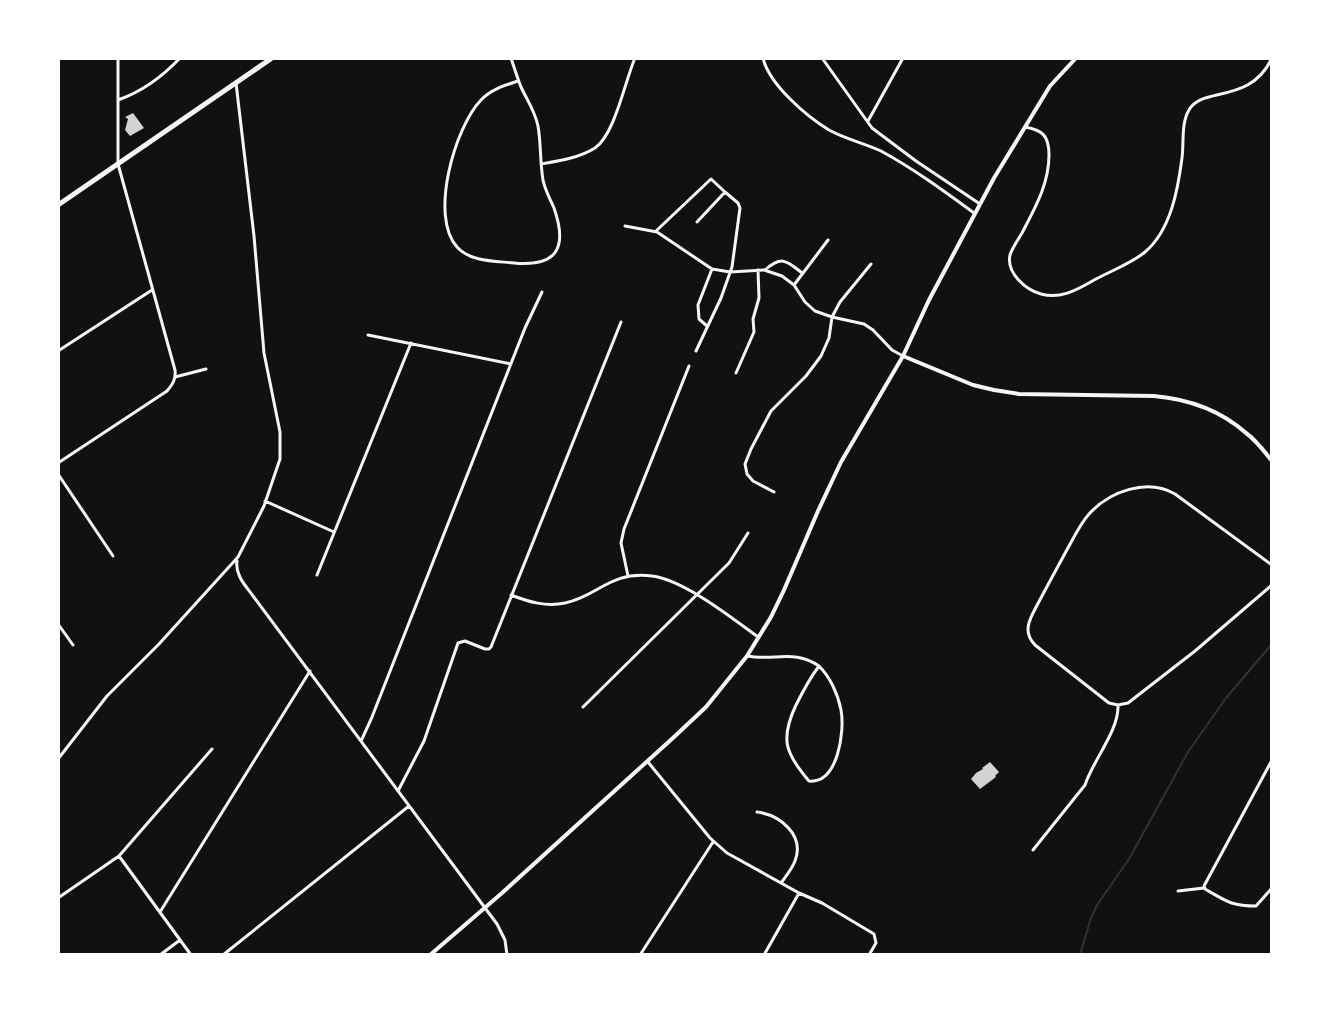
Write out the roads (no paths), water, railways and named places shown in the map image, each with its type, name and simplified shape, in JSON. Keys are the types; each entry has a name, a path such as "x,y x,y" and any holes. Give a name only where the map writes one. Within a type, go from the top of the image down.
{"main road":[{"path":"58,205 272,58"},
{"path":"430,955 648,762 706,707 747,656 784,590 841,462 903,356 974,213 1050,86 1076,58"},
{"path":"903,356 973,385 994,390 1019,394 1154,396 1194,403 1245,431 1272,461"}],"street":[{"path":"58,463 167,391 175,377 118,164 118,58"},
{"path":"117,100 147,86 180,58"},
{"path":"511,58 535,117 546,190 560,231 552,257 534,264 470,256 455,245 446,221 445,190 449,167 467,121 482,98 518,81"},
{"path":"541,164 592,150 603,141 635,58"},
{"path":"763,58 768,74 778,86 830,130 879,151 974,213"},
{"path":"822,58 879,134 980,204"},
{"path":"868,122 903,58"},
{"path":"1024,127 1040,130 1045,136 1049,164 1045,187 1010,254 1011,268 1027,289 1049,296 1061,296 1147,251 1164,229 1168,217 1178,179 1188,110 1206,98 1251,84 1262,75 1272,58"},
{"path":"236,83 264,353 281,440 280,459 265,501 236,565 240,577 485,908 501,932 507,955"},
{"path":"656,231 711,179 740,208 730,272 696,351"},
{"path":"697,222 725,192"},
{"path":"625,226 656,231 712,269 730,272 764,270 782,276 794,285 809,307 822,315 864,324 903,356"},
{"path":"794,285 828,240"},
{"path":"764,270 782,261 791,263 802,273"},
{"path":"774,492 748,476 745,464 757,434 771,411 821,356 829,338 832,317 840,302 871,264"},
{"path":"707,326 699,319 698,305 712,269"},
{"path":"736,373 754,332 753,319 759,298 758,270"},
{"path":"58,351 152,290"},
{"path":"361,741 542,292"},
{"path":"398,791 424,741 458,643 465,641 489,649 621,322"},
{"path":"368,335 511,364"},
{"path":"317,575 411,343"},
{"path":"628,576 621,543 624,529 689,366"},
{"path":"175,377 206,369"},
{"path":"58,474 113,556"},
{"path":"1272,565 1166,489 1138,487 1096,507 1082,522 1042,595 1029,622 1028,632 1035,645 1109,703 1118,705 1128,703 1195,651 1272,585"},
{"path":"265,501 334,532"},
{"path":"583,707 729,563 748,533"},
{"path":"58,759 107,696 238,557"},
{"path":"511,595 541,604 565,603 628,576 659,577 696,595 759,637"},
{"path":"58,624 73,645"},
{"path":"747,656 770,659 802,656 819,666 825,671 842,711 843,731 834,763 825,776 815,782 809,781 798,769 789,752 787,729 802,692 819,666"},
{"path":"160,912 310,671"},
{"path":"1033,850 1085,785 1116,722 1118,705"},
{"path":"58,898 119,856 212,749"},
{"path":"1204,888 1272,760"},
{"path":"648,762 713,842 727,853 874,934 876,943 869,955"},
{"path":"223,955 409,806"},
{"path":"757,812 778,819 789,828 796,841 796,860 781,883"},
{"path":"640,955 713,842"},
{"path":"119,856 191,955"},
{"path":"1178,891 1204,888 1232,905 1256,906 1272,888"},
{"path":"764,955 799,893"},
{"path":"160,955 180,940"}],"waterway":[{"path":"1080,955 1097,905 1129,859 1188,752 1226,698 1272,644"}]}
